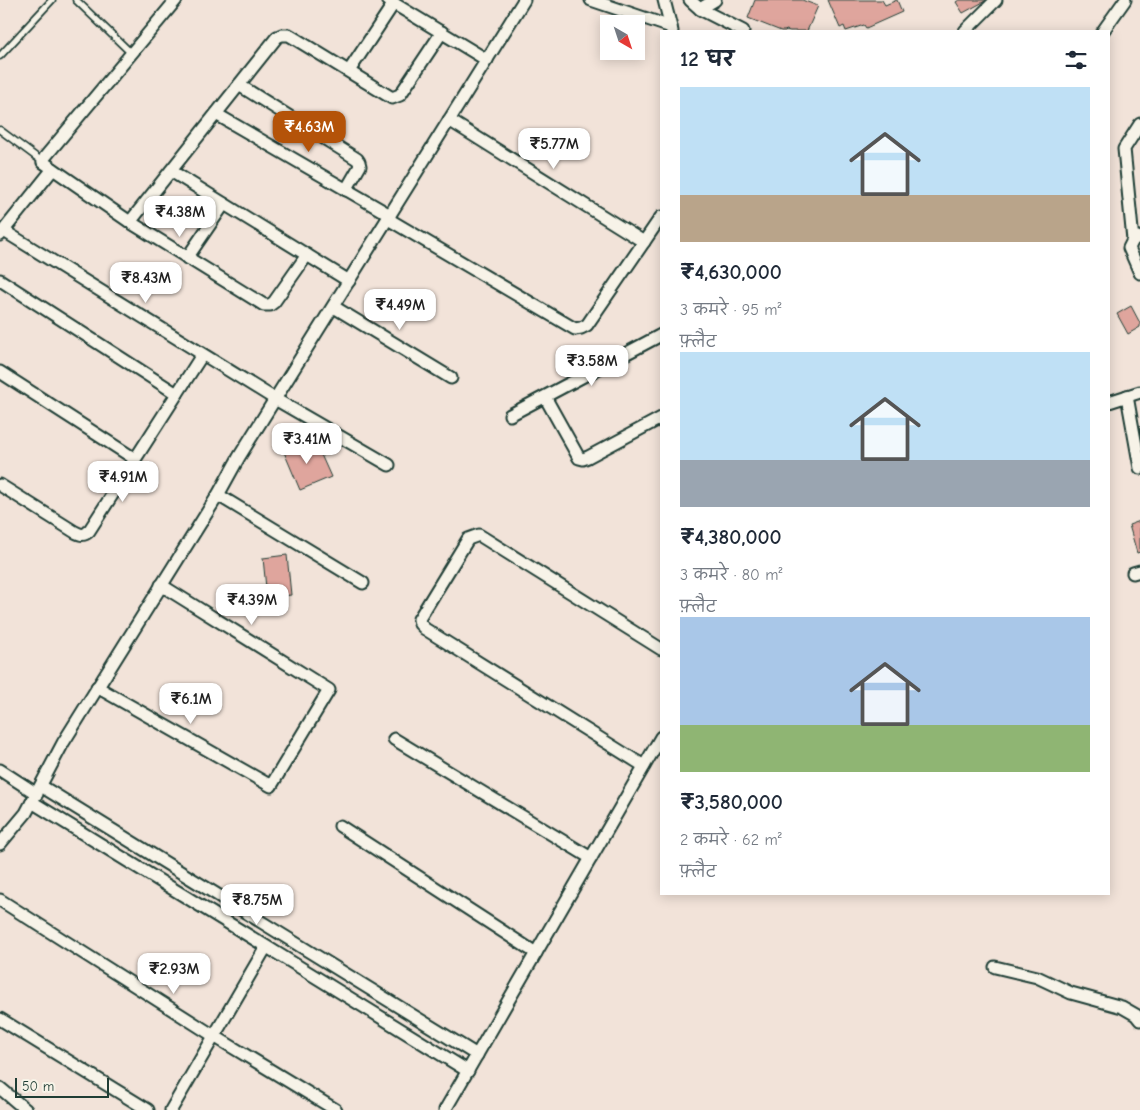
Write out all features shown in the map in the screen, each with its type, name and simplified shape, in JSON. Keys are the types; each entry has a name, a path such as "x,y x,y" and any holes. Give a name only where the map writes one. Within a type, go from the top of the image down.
{"street":[{"path":"176,0 45,157 48,165 130,222 264,305 270,305 274,302 307,254"},
{"path":"0,844 19,823 37,794 63,743 97,687 524,0"},
{"path":"591,0 672,29"},
{"path":"664,0 672,29"},
{"path":"690,0 700,9 741,30"},
{"path":"700,9 715,0"},
{"path":"966,30 996,0"},
{"path":"1104,30 1125,0"},
{"path":"348,72 391,2 487,60"},
{"path":"130,222 277,37 282,35 289,36 392,98 396,98 400,95 442,32"},
{"path":"239,84 357,159 360,162 360,166 346,190"},
{"path":"216,114 346,190 575,329 587,325 660,218"},
{"path":"449,120 644,242"},
{"path":"1140,124 1124,149 1137,238 1129,248 1140,273"},
{"path":"48,165 2,233 275,399 389,465"},
{"path":"171,171 349,281"},
{"path":"187,258 224,204"},
{"path":"0,280 176,394"},
{"path":"334,307 451,378"},
{"path":"510,415 660,336"},
{"path":"0,484 75,532 86,534 90,531 202,355"},
{"path":"0,372 136,459"},
{"path":"1110,402 1140,392"},
{"path":"1126,396 1140,468"},
{"path":"545,397 579,458 588,456 660,419"},
{"path":"218,495 363,583"},
{"path":"644,766 425,629 420,624 419,618 468,539 478,535 485,537 660,648"},
{"path":"97,687 271,786 329,690 161,586"},
{"path":"445,1110 660,738"},
{"path":"394,739 591,858"},
{"path":"0,770 266,947 468,1071"},
{"path":"37,794 477,1055"},
{"path":"340,826 536,953"},
{"path":"0,900 214,1036 336,1110"},
{"path":"171,1110 266,947"},
{"path":"995,967 1037,977 1071,993 1122,1007 1136,1015 1140,1020"},
{"path":"0,1018 148,1110"},
{"path":"0,1088 26,1110"}],"lane":[{"path":"0,56 52,0"},
{"path":"76,0 131,53"},
{"path":"0,130 48,165"}],"building":[{"path":"755,0 802,0 818,6 807,30 778,30 748,18"},
{"path":"828,0 882,0 885,5 897,0 902,12 866,28 864,25 849,30 846,30 844,26 840,28"},
{"path":"959,0 987,0 963,13 956,2"},
{"path":"1131,306 1140,323 1140,327 1128,334 1117,314"},
{"path":"314,439 331,477 300,490 284,452"},
{"path":"1140,521 1140,552 1137,553 1129,525"},
{"path":"287,555 291,595 267,598 263,558"}]}
